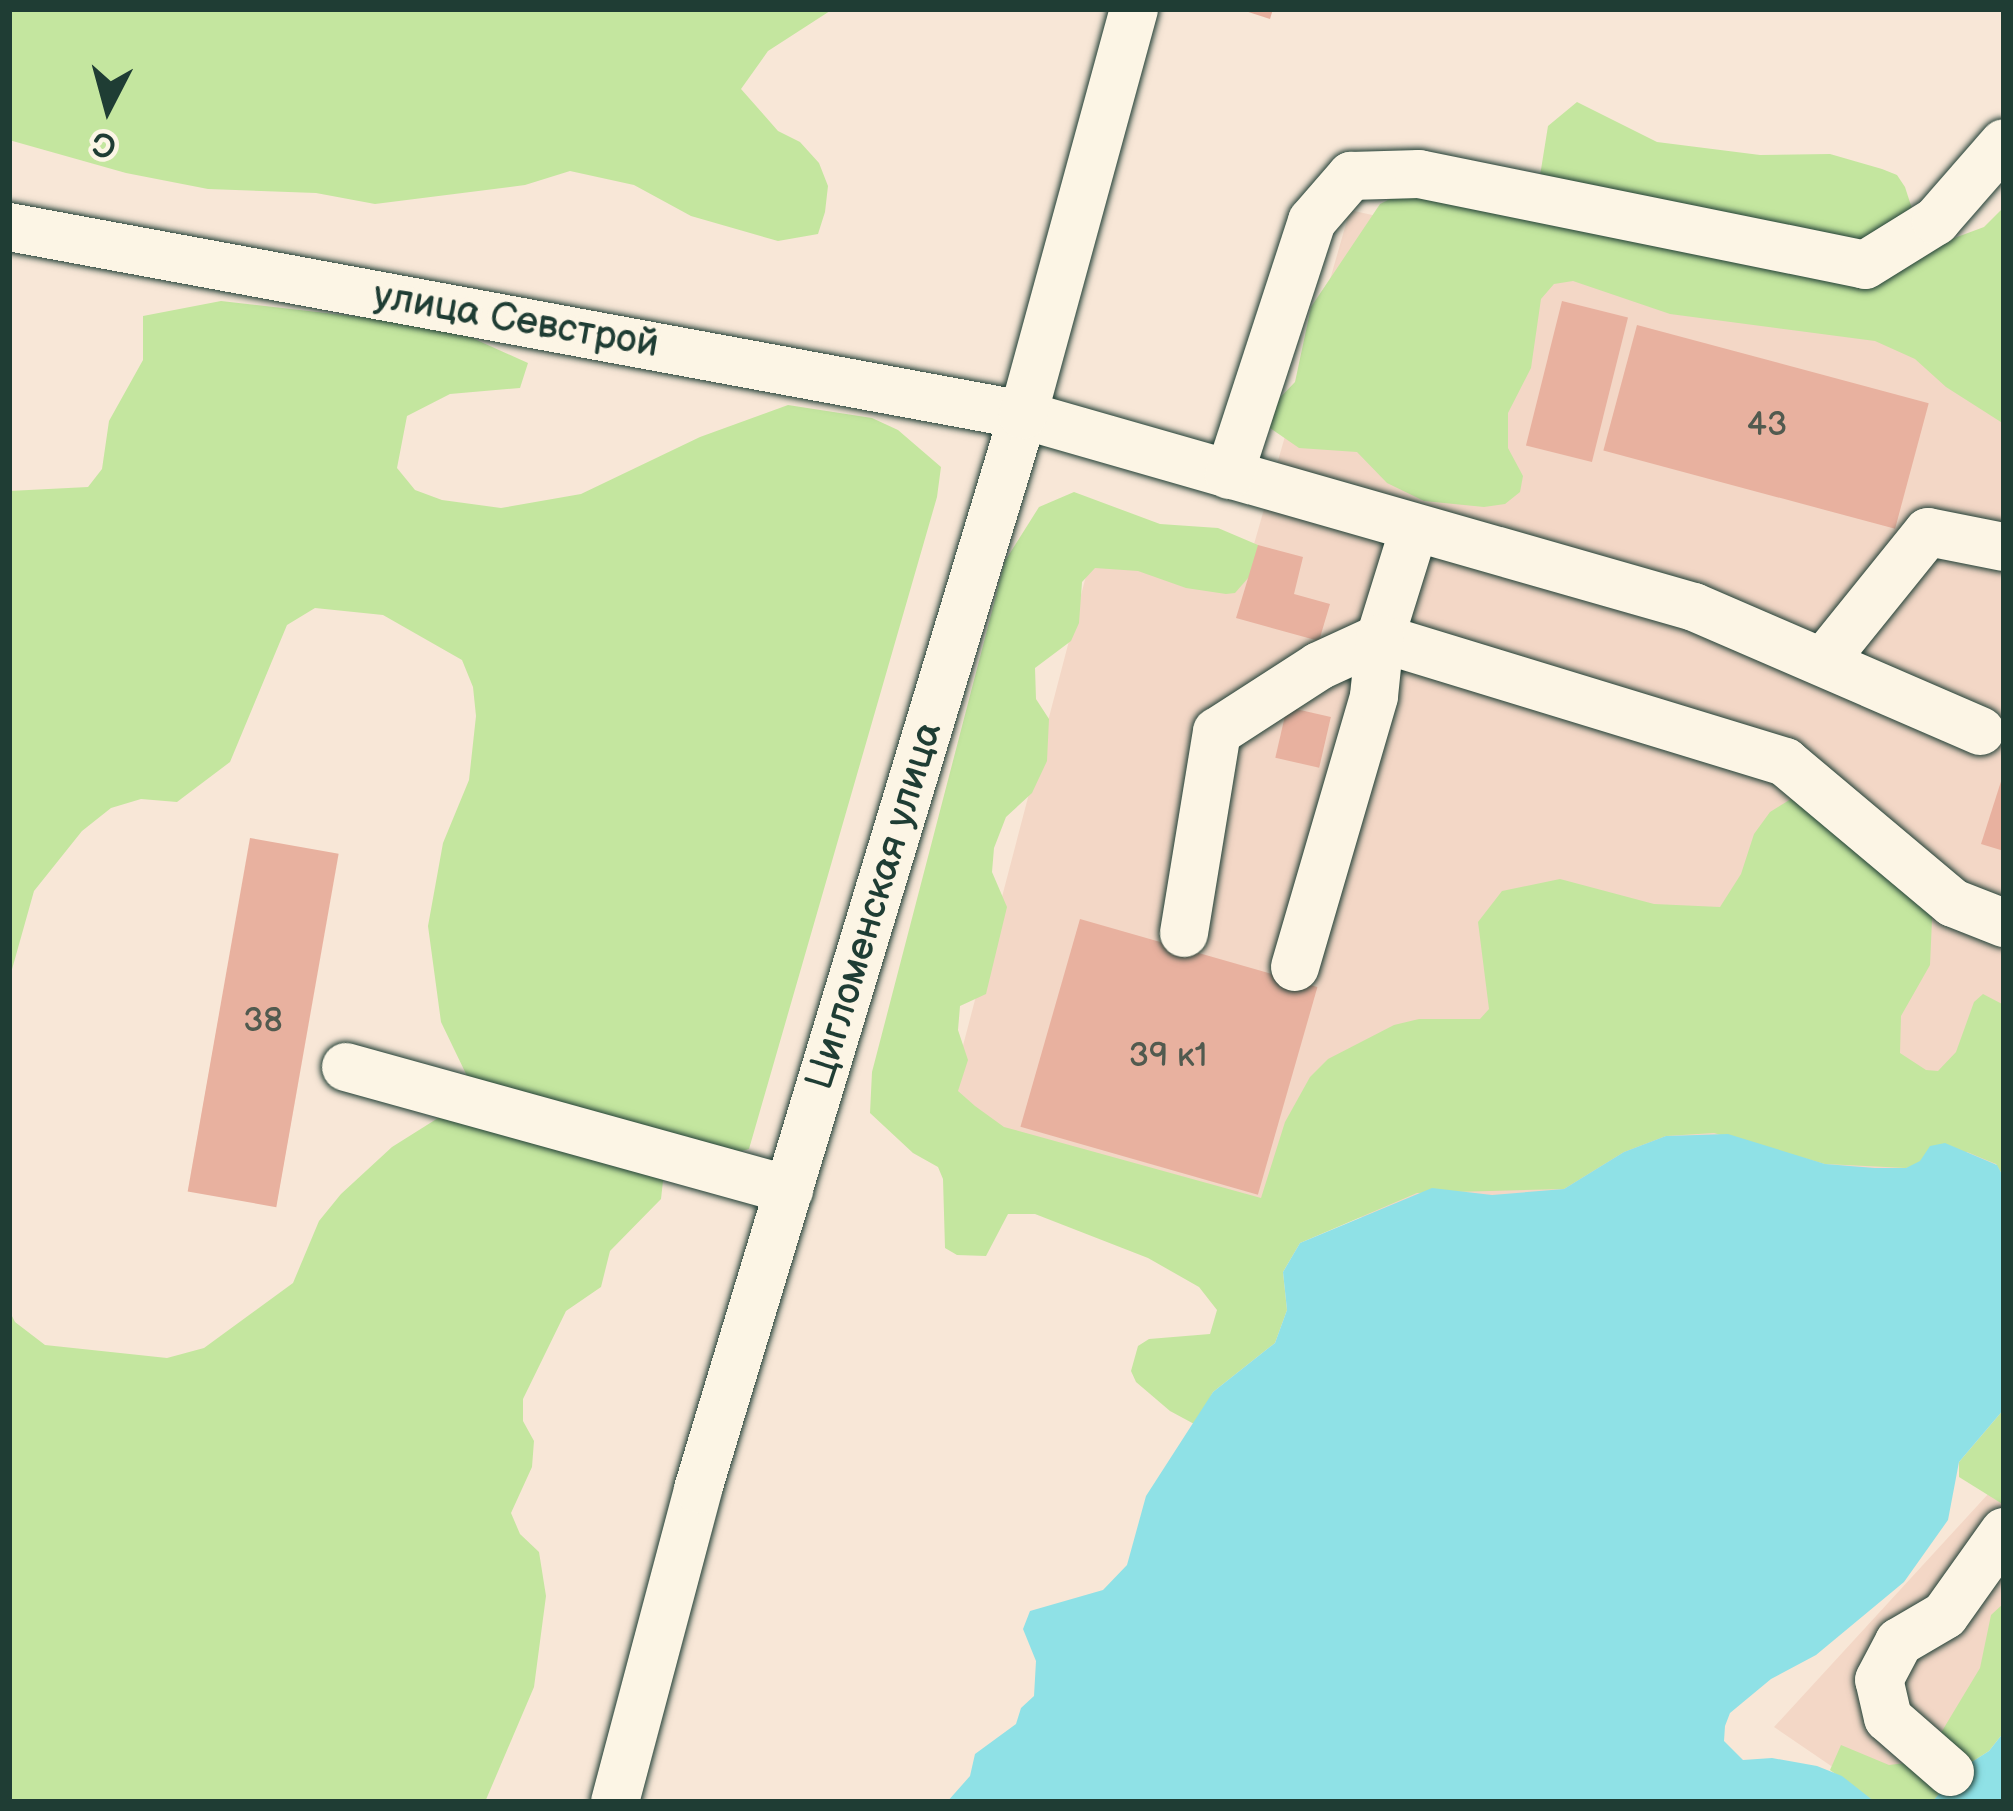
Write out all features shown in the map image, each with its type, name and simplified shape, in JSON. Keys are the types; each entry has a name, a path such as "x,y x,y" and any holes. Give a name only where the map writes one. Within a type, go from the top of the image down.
{"street":[{"name":"Цигломенская улица","path":"616,1802 698,1490 1023,415 1134,9"},
{"path":"1229,475 1312,221 1351,176 1419,174 1865,265 1936,221 2004,143"},
{"name":"улица Севстрой","path":"9,226 1023,415 1694,607 1980,730"},
{"path":"1294,967 1374,695 1380,638 1414,529"},
{"path":"1823,662 1928,532 2004,547"},
{"path":"1184,933 1217,732 1319,666 1380,638 1785,762 1953,903 2004,923"},
{"path":"346,1067 789,1190"},
{"path":"1950,1772 1888,1718 1879,1680 1899,1642 1945,1615 2004,1532"}],"shaded area":[{"path":"1350,210 2004,358 2004,1163 1270,1225 943,1122 1097,534 1248,565"},
{"path":"2004,1471 2004,1723 1935,1802 1884,1802 1774,1727 2001,1480"}],"green space":[{"path":"9,9 833,9 768,51 741,89 778,131 800,142 819,163 828,186 825,212 818,234 778,241 691,216 634,185 570,171 525,185 375,204 316,193 208,189 126,173 9,140"},
{"path":"1577,102 1657,142 1760,155 1830,154 1882,169 1897,175 1915,218 1949,240 1984,227 2004,207 2004,424 1946,387 1915,359 1875,341 1670,314 1573,281 1554,284 1541,299 1531,368 1508,413 1508,448 1523,476 1520,492 1505,504 1484,507 1424,501 1387,483 1357,452 1299,448 1264,424 1271,407 1295,382 1311,307 1380,204 1396,196 1539,182 1548,126"},
{"path":"221,301 448,327 528,363 520,388 450,394 407,416 397,468 415,490 442,500 501,508 581,494 700,437 788,405 872,418 898,430 941,467 937,497 749,1149 664,1172 661,1199 610,1251 601,1287 566,1311 523,1399 523,1421 534,1441 532,1467 511,1513 520,1534 539,1552 546,1596 534,1687 485,1802 9,1802 9,1310 15,1322 45,1345 167,1358 204,1348 293,1283 319,1221 341,1194 392,1147 454,1108 467,1076 441,1022 428,926 443,843 469,780 476,716 473,687 462,660 383,615 315,608 287,625 230,762 177,802 141,799 111,808 82,831 34,891 9,980 9,491 88,487 102,469 109,421 143,360 143,316"},
{"path":"1074,492 1160,524 1218,528 1258,545 1263,561 1235,593 1226,594 1186,588 1138,571 1095,568 1082,582 1079,623 1071,641 1035,668 1036,699 1049,719 1047,761 1032,793 1006,817 994,848 992,872 1007,907 986,994 960,1006 958,1030 968,1060 958,1091 975,1106 1004,1127 1261,1198 1285,1122 1310,1077 1328,1059 1394,1025 1419,1019 1480,1019 1489,1009 1478,922 1502,891 1560,879 1654,904 1720,907 1741,874 1754,834 1770,812 1791,799 1813,802 1933,897 1930,965 1901,1016 1900,1053 1926,1070 1938,1071 1956,1052 1974,1002 1983,994 2004,1005 2004,1178 1996,1164 1967,1152 1906,1168 1825,1164 1714,1133 1666,1136 1624,1152 1564,1189 1417,1193 1300,1243 1283,1272 1287,1310 1275,1343 1213,1392 1196,1425 1170,1411 1136,1382 1131,1371 1138,1346 1149,1339 1210,1334 1217,1310 1199,1287 1148,1258 1035,1214 1008,1214 986,1256 957,1255 945,1248 943,1179 938,1167 913,1153 870,1113 872,1072 1005,561 1039,507"},
{"path":"2004,1409 2004,1505 1959,1477 1959,1462"},
{"path":"2004,1603 2004,1732 1989,1751 1961,1769 1932,1802 1875,1802 1830,1770 1841,1745 1889,1765 1913,1762 1933,1746 1980,1668 1991,1615"}],"water":[{"path":"1728,1134 1825,1164 1875,1168 1906,1168 1920,1161 1930,1146 1945,1143 1997,1165 2004,1178 2004,1409 1959,1462 1948,1520 1904,1582 1816,1655 1771,1679 1730,1713 1725,1726 1724,1741 1743,1760 1772,1758 1817,1766 1842,1776 1875,1802 947,1802 970,1776 975,1754 1016,1724 1021,1708 1034,1696 1036,1661 1023,1629 1030,1611 1103,1590 1127,1565 1146,1496 1213,1392 1275,1343 1287,1310 1283,1272 1300,1243 1432,1188 1492,1195 1564,1189 1624,1152 1666,1136"},
{"path":"2004,1732 2004,1802 1932,1802 1961,1769 1989,1751"}],"building":[{"path":"1239,9 1273,9 1270,19"},
{"path":"1562,301 1628,317 1592,462 1526,446"},
{"path":"1637,325 1929,403 1895,529 1603,451"},
{"path":"1258,545 1303,557 1294,594 1330,604 1319,641 1236,618"},
{"path":"1287,707 1331,717 1319,768 1275,758"},
{"path":"2004,772 2004,851 1981,844"},
{"path":"250,838 339,854 276,1207 188,1192"},
{"path":"1080,919 1317,987 1258,1195 1020,1127"}]}
